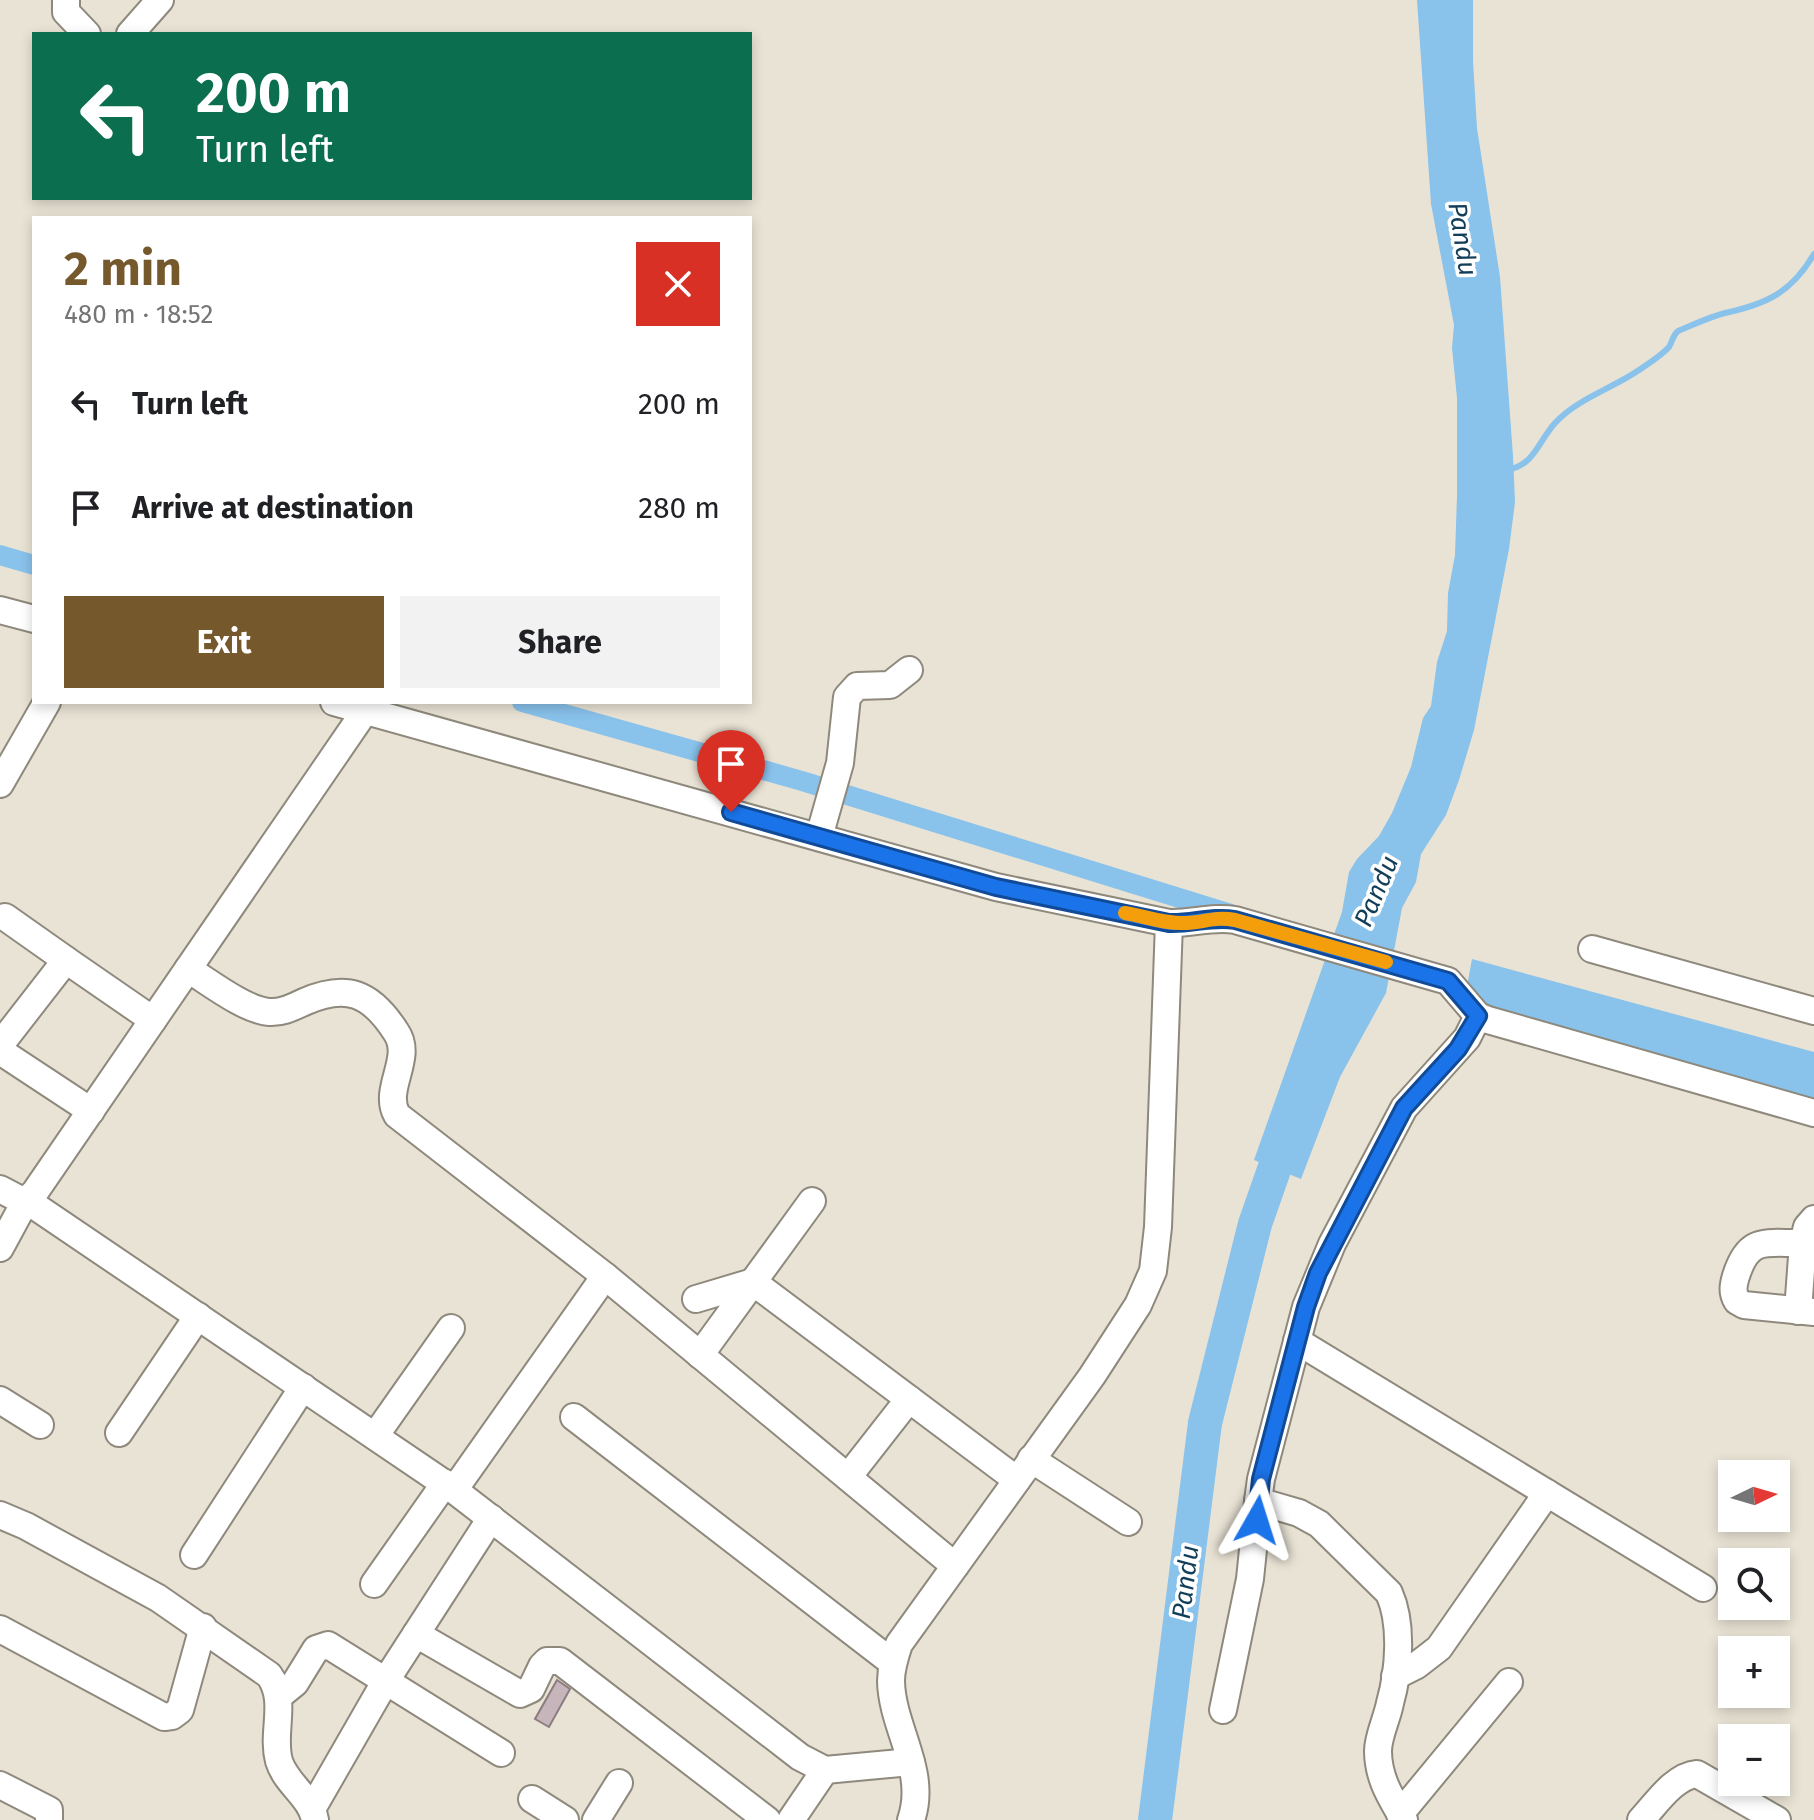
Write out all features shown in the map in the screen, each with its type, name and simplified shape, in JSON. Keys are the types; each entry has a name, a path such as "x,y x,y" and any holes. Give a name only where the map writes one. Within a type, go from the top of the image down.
{"street":[{"path":"66,0 66,12 85,32"},
{"path":"132,32 160,0"},
{"path":"0,610 32,618"},
{"path":"821,829 840,763 847,697 857,686 890,685 909,670"},
{"path":"0,784 46,704"},
{"path":"341,704 821,829 996,887 1169,923 1186,924 1214,917 1235,920 1448,981 1478,1016 1814,1113"},
{"path":"0,1248 26,1200 35,1192 365,711"},
{"path":"5,917 153,1020"},
{"path":"911,1820 917,1791 896,1713 891,1679 899,1644 1138,1305 1153,1271 1158,1227 1169,923"},
{"path":"1592,949 1814,1011"},
{"path":"66,960 0,1048 91,1111"},
{"path":"188,969 255,1009 269,1012 284,1011 329,992 359,994 368,1000 401,1039 402,1057 393,1101 397,1115 605,1276 955,1566"},
{"path":"1223,1710 1250,1579 1261,1479 1318,1273 1404,1108 1467,1038 1478,1016"},
{"path":"0,1189 15,1199 26,1200 450,1486 800,1757 825,1770 911,1762"},
{"path":"700,1355 812,1201"},
{"path":"1811,1226 1806,1311 1744,1305 1737,1301 1733,1287 1742,1257 1753,1246 1811,1226"},
{"path":"374,1584 605,1276"},
{"path":"753,1282 909,1399 1024,1470 1128,1522"},
{"path":"696,1299 753,1282"},
{"path":"119,1433 198,1316"},
{"path":"375,1436 451,1328"},
{"path":"1297,1341 1703,1588"},
{"path":"194,1555 303,1387"},
{"path":"848,1477 909,1399"},
{"path":"0,1400 40,1425"},
{"path":"574,1417 893,1663"},
{"path":"1395,1676 1417,1665 1439,1648 1547,1493"},
{"path":"1258,1501 1299,1513 1319,1524 1389,1593 1395,1605 1395,1676 1377,1748 1382,1779 1402,1817 1509,1682"},
{"path":"0,1515 158,1598 269,1675 276,1683 279,1696 278,1757 287,1780 313,1814 385,1682 491,1518"},
{"path":"0,1629 164,1717 180,1710 203,1627"},
{"path":"416,1634 520,1694 531,1689 547,1661 560,1661 767,1820"},
{"path":"279,1696 295,1683 316,1649 322,1646 335,1649 501,1753"},
{"path":"791,1820 825,1770"},
{"path":"1641,1820 1688,1774 1697,1774 1777,1820"},
{"path":"596,1820 619,1783"},
{"path":"0,1785 43,1805 49,1810 49,1820"},
{"path":"532,1799 565,1820"}],"water":[{"path":"1417,0 1473,0 1477,128 1500,277 1515,502 1509,549 1474,730 1459,780 1446,815 1421,854 1416,882 1402,908 1386,993 1340,1077 1301,1179 1254,1160 1342,912 1349,872 1379,836 1411,767 1423,718 1431,706 1437,662 1447,631 1448,593 1455,555 1457,398 1452,348 1454,325 1431,204"},
{"path":"1472,959 1814,1052 1814,1105 1464,1003"}],"building":[{"path":"557,1680 570,1689 549,1727 535,1719"}],"waterway":[{"path":"1508,470 1530,458 1549,430 1564,415 1655,359 1669,347 1678,331 1777,294 1797,278 1814,254"},
{"path":"0,555 32,564"},
{"path":"529,704 802,781 1231,914"},
{"name":"Pandu","path":"1155,1820 1205,1423 1255,1224 1289,1127"}],"slow traffic":[{"path":"1125,913 1169,923 1186,924 1214,917 1235,920 1386,962"}],"route":[{"path":"731,812 996,887 1169,923 1186,924 1214,917 1235,920 1439,977 1460,992 1478,1016 1467,1038 1404,1108 1318,1273 1306,1307 1261,1479 1257,1520"}]}
